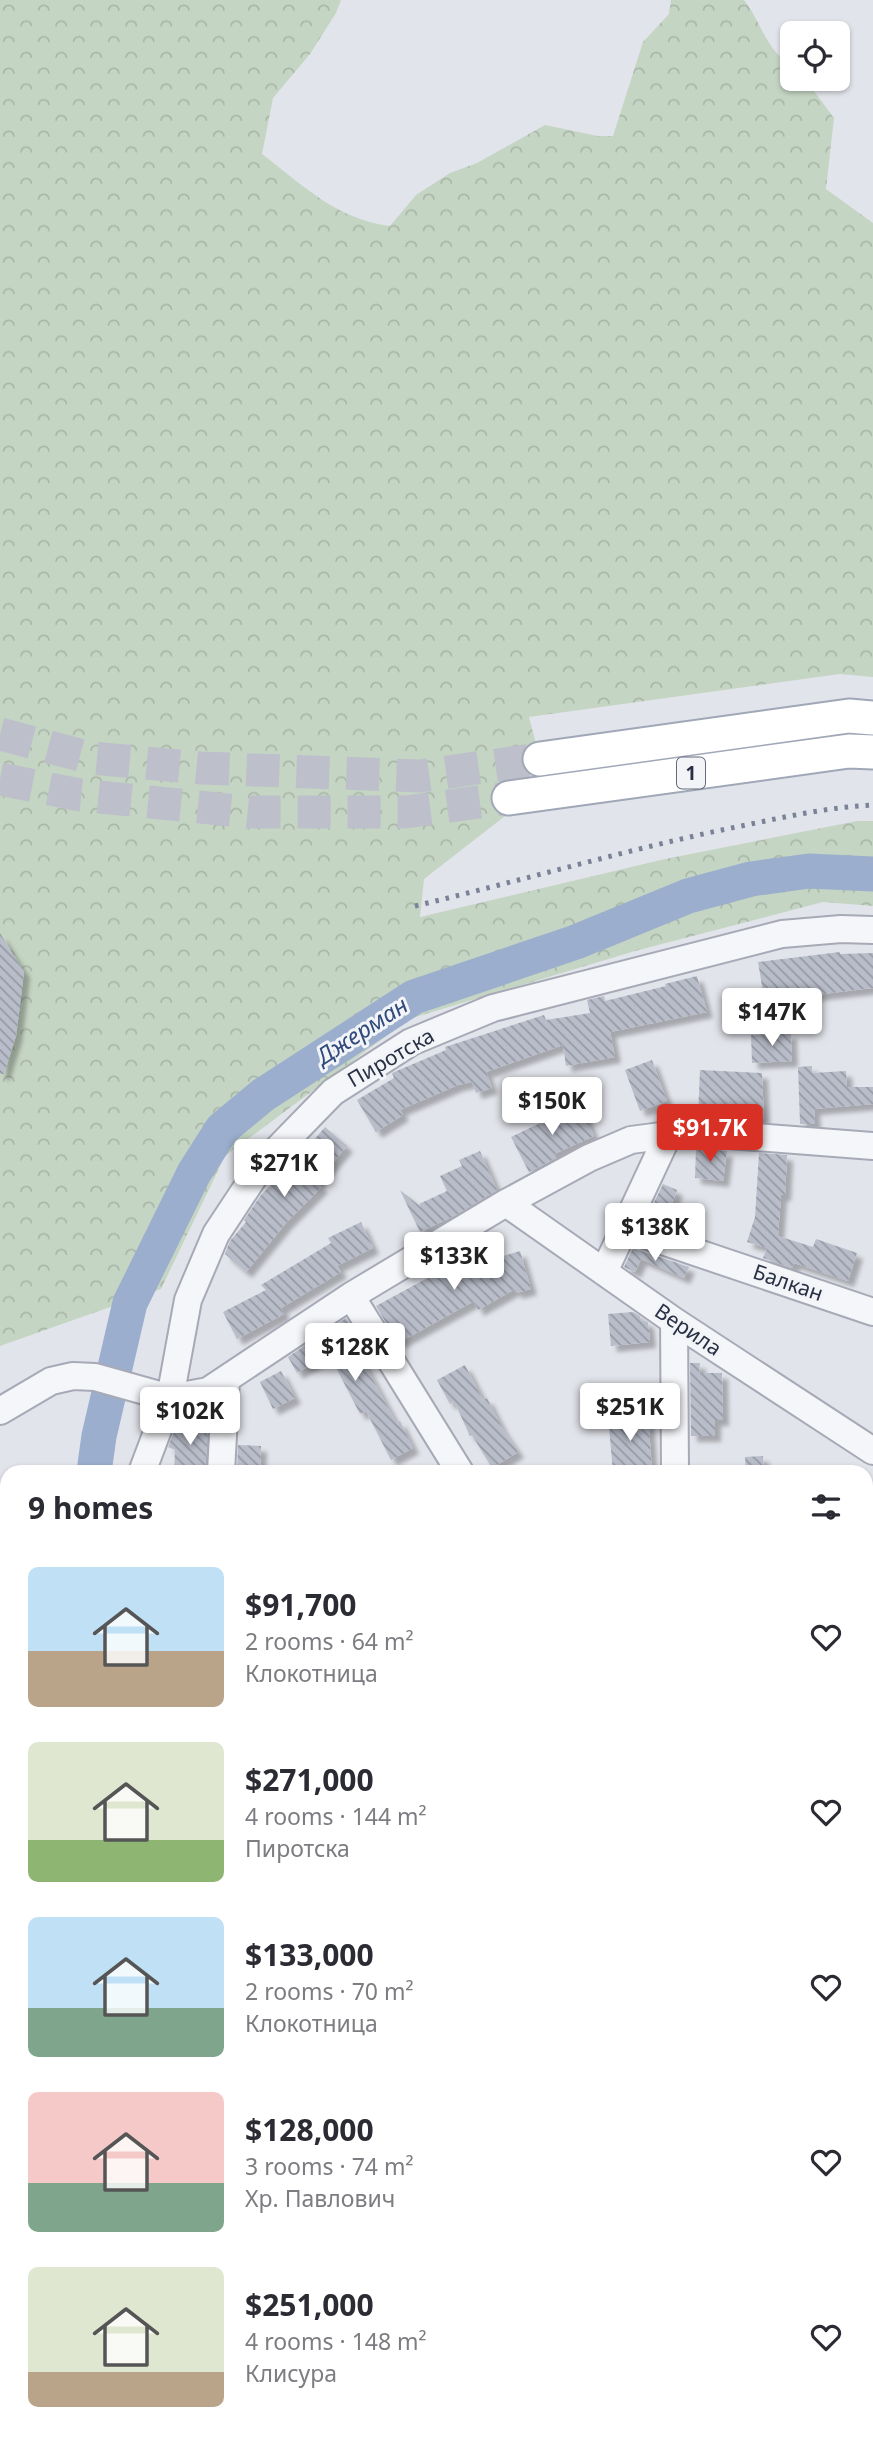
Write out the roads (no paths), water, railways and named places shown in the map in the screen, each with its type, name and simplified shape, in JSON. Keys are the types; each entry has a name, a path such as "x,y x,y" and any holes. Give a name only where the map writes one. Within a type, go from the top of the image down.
{"main road":[{"name":"1","path":"540,759 849,716 873,718"},
{"name":"1","path":"509,798 849,751 873,752"}],"street":[{"name":"Пиротска","path":"144,1465 160,1395 188,1300 216,1234 261,1166 333,1092 411,1042 493,1008 782,934 841,929 873,930"},
{"path":"0,1411 51,1381 73,1376 95,1377 160,1395 208,1391 351,1296 506,1203 589,1158 631,1140 691,1132 873,1146"},
{"path":"604,1272 667,1135"},
{"name":"Верила","path":"506,1203 674,1321 873,1451"},
{"name":"Балкан","path":"624,1228 873,1312"},
{"path":"351,1296 456,1465"},
{"path":"674,1321 675,1465"},
{"path":"221,1465 226,1380"}],"waterway":[{"name":"Джерман","path":"95,1465 99,1436 130,1303 194,1173 222,1129 263,1095 414,997 576,942 688,896 751,879 809,871 873,874"}],"tunnel":[{"path":"0,734 91,758 201,768 420,776 540,759"},
{"path":"0,779 80,795 249,812 406,812 509,798"}],"railway":[{"path":"415,906 700,835 807,813 873,805"}]}
